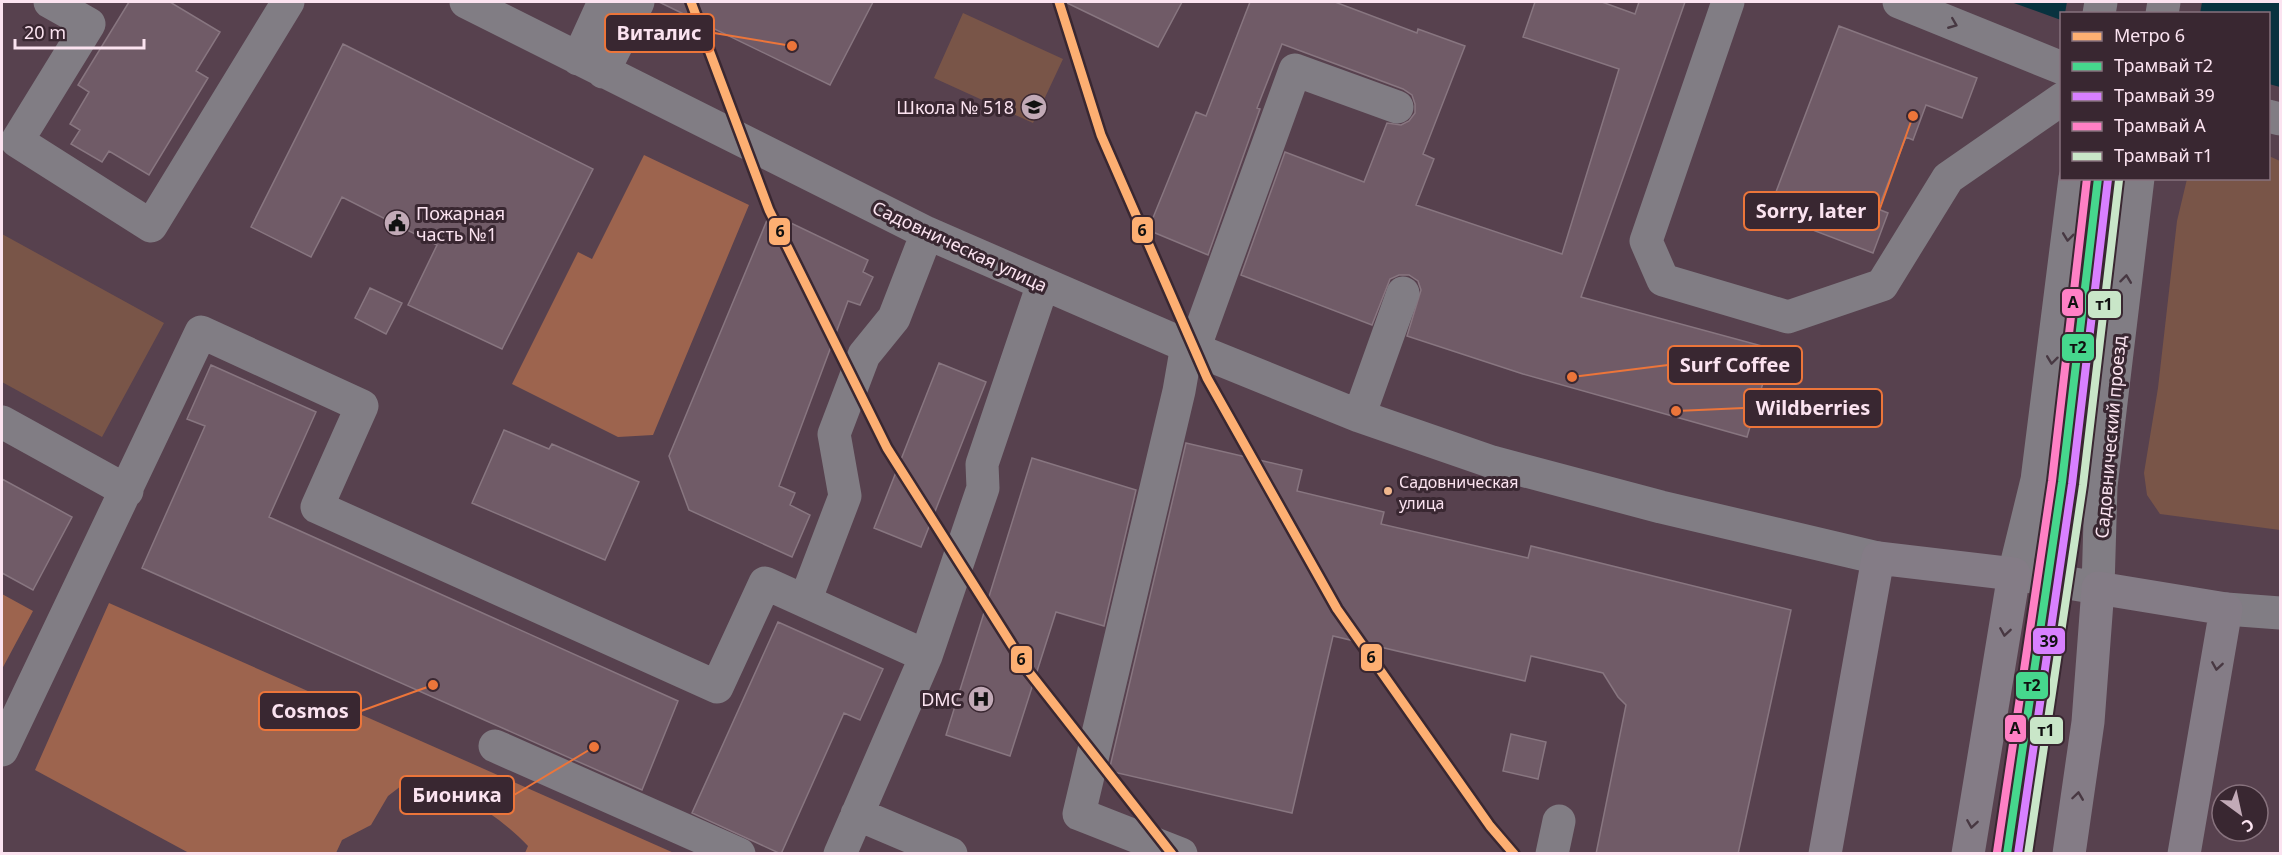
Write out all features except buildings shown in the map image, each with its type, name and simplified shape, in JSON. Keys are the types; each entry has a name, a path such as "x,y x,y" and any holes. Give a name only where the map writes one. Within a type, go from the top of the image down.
{"main road":[{"name":"Садовническая улица","path":"1878,558 2014,574"},
{"path":"1825,854 1878,558"},
{"path":"1968,854 2014,574"},
{"name":"Садовническая улица","path":"2098,588 2226,609"},
{"path":"2069,854 2088,722 2098,588"},
{"path":"2184,854 2226,609"}],"street":[{"path":"50,2 89,24 17,141 151,226 288,2"},
{"name":"Садовническая улица","path":"466,2 927,233 1190,347 1359,416 1492,462 1661,507 1878,558"},
{"path":"591,65 604,2"},
{"path":"591,65 638,2"},
{"path":"1728,2 1646,241 1663,280 1776,314 1788,317 1882,285 1948,178 2060,100"},
{"path":"1899,2 2060,68"},
{"path":"1180,854 1079,814 1190,347 1295,70 1397,107"},
{"path":"2014,574 2037,480 2075,180"},
{"name":"Садовнический проезд","path":"2098,588 2101,486 2138,180"},
{"path":"805,601 844,496 834,434 864,355 894,318 927,233"},
{"path":"840,854 926,656 983,488 982,464 1043,284"},
{"path":"1359,416 1403,293"},
{"path":"2,750 201,332 362,406 318,507 717,687 765,583 926,656"},
{"path":"2,422 127,491"},
{"name":"Садовническая улица","path":"2014,574 2098,588"},
{"name":"Садовническая улица","path":"2226,609 2280,613"},
{"path":"495,746 739,854"},
{"path":"857,814 951,854"},
{"path":"1552,854 1559,821"}],"shaded area":[{"path":"963,13 1063,59 1033,123 934,78"},
{"path":"644,155 749,205 653,435 618,437 512,384 578,252 592,259"},
{"path":"2270,156 2280,161 2280,530 2160,514 2147,495 2144,473 2158,388 2177,221 2187,180 2270,180"},
{"path":"2,234 164,323 102,437 2,382"},
{"path":"2,594 33,611 2,669"},
{"path":"109,603 674,853 525,853 528,846 489,813 461,796 414,776 388,796 371,825 342,840 336,853 189,853 35,770"}],"water":[{"path":"2011,2 2280,2 2280,87 2270,84 2270,12 2060,12 2060,20"}],"pier":[{"path":"2067,2 2202,2 2200,12 2065,12"}],"metro line":[{"name":"6","path":"691,2 769,210 887,448 1029,672 1172,854"},
{"name":"6","path":"1059,2 1101,135 1207,378 1337,609 1490,826 1514,854"}],"tram line":[{"name":"А","path":"1997,852 2052,481 2087,180"},
{"name":"т2","path":"2007,854 2062,482 2098,180"},
{"name":"39","path":"2018,854 2072,484 2108,180"},
{"name":"т1","path":"2028,854 2083,485 2119,180"}],"place":[{"name":"Виталис","path":"792,46"},
{"name":"Школа № 518","path":"1034,107"},
{"name":"Sorry, later","path":"1913,116"},
{"name":"Пожарная часть №1","path":"397,223"},
{"name":"Surf Coffee","path":"1572,377"},
{"name":"Wildberries","path":"1676,411"},
{"name":"Садовническая улица","path":"1388,491"},
{"name":"Cosmos","path":"433,685"},
{"name":"DMC","path":"981,699"},
{"name":"Бионика","path":"594,747"}]}
